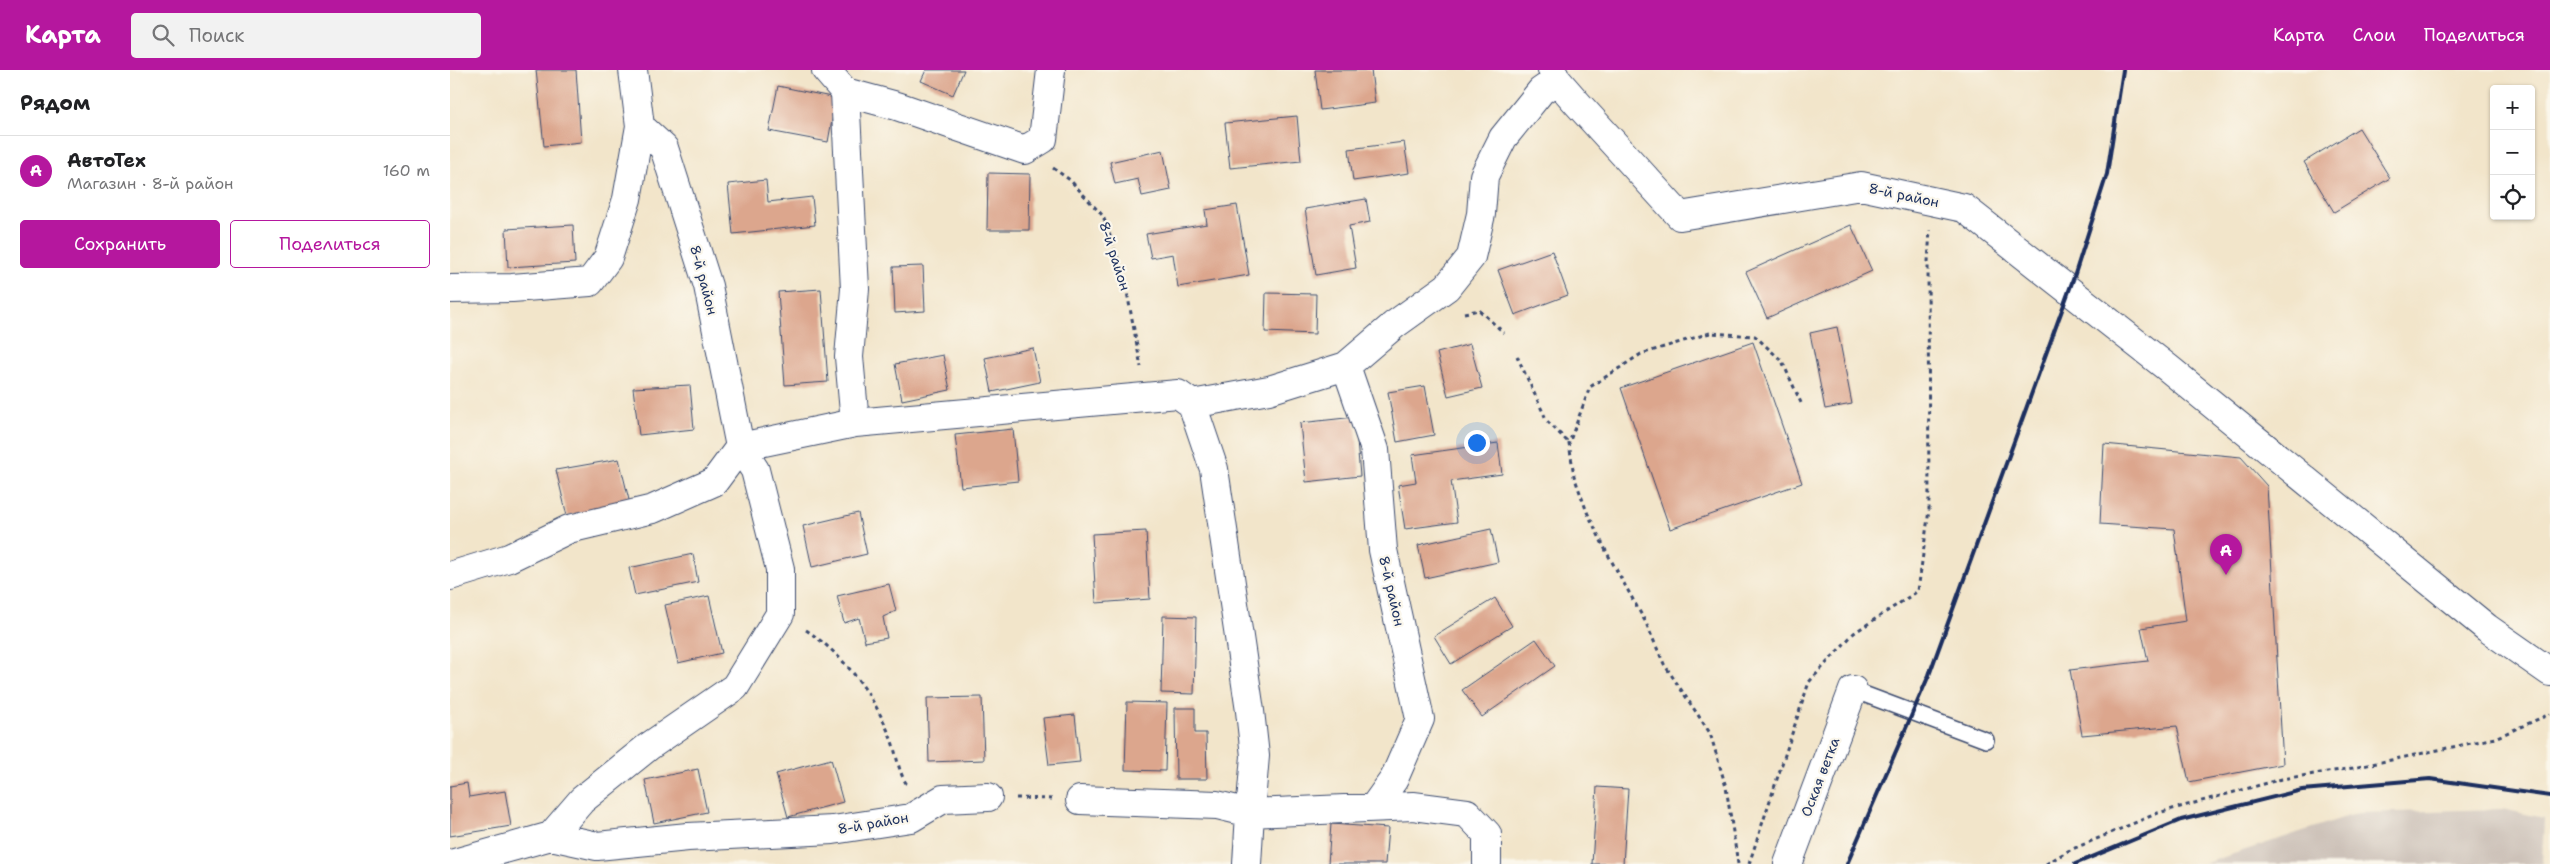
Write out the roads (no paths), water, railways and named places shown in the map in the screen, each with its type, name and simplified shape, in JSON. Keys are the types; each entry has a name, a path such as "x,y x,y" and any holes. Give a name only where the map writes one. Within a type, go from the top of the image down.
{"street":[{"path":"450,289 512,288 590,282 608,258 626,199 640,126 633,70"},
{"path":"826,70 845,92 897,106 1025,150 1043,139 1051,70"},
{"name":"8-й район","path":"1192,404 1269,390 1346,366 1394,326 1447,287 1470,257 1481,214 1484,176 1503,138 1554,75 1680,216 1861,186 1964,208 2168,368 2487,628 2550,672"},
{"path":"845,92 854,289 849,356 856,423"},
{"name":"8-й район","path":"551,836 582,800 648,747 735,687 780,614 780,569 755,470 740,447 708,286 664,148 640,126"},
{"name":"8-й район","path":"1346,366 1375,450 1383,550 1420,719 1394,780 1374,808"},
{"path":"450,576 509,558 569,529 653,509 714,482 740,447 856,423 1178,394 1192,404 1214,469 1250,710 1255,756 1247,864"},
{"name":"Оская ветка","path":"1788,864 1853,690"},
{"name":"8-й район","path":"451,864 551,836 597,846 607,854 688,837 833,830 911,818 943,799 988,797"},
{"path":"1080,800 1217,806 1250,813 1413,806 1467,813 1487,834 1486,864"}],"lane":[{"path":"1853,690 1986,740"}],"railway":[{"path":"1847,864 1929,675 2074,277 2107,174 2123,70"},
{"path":"2075,864 2181,820 2302,790 2430,779 2550,796"}],"place":[{"name":"АвтоТех","path":"2226,575"}]}
